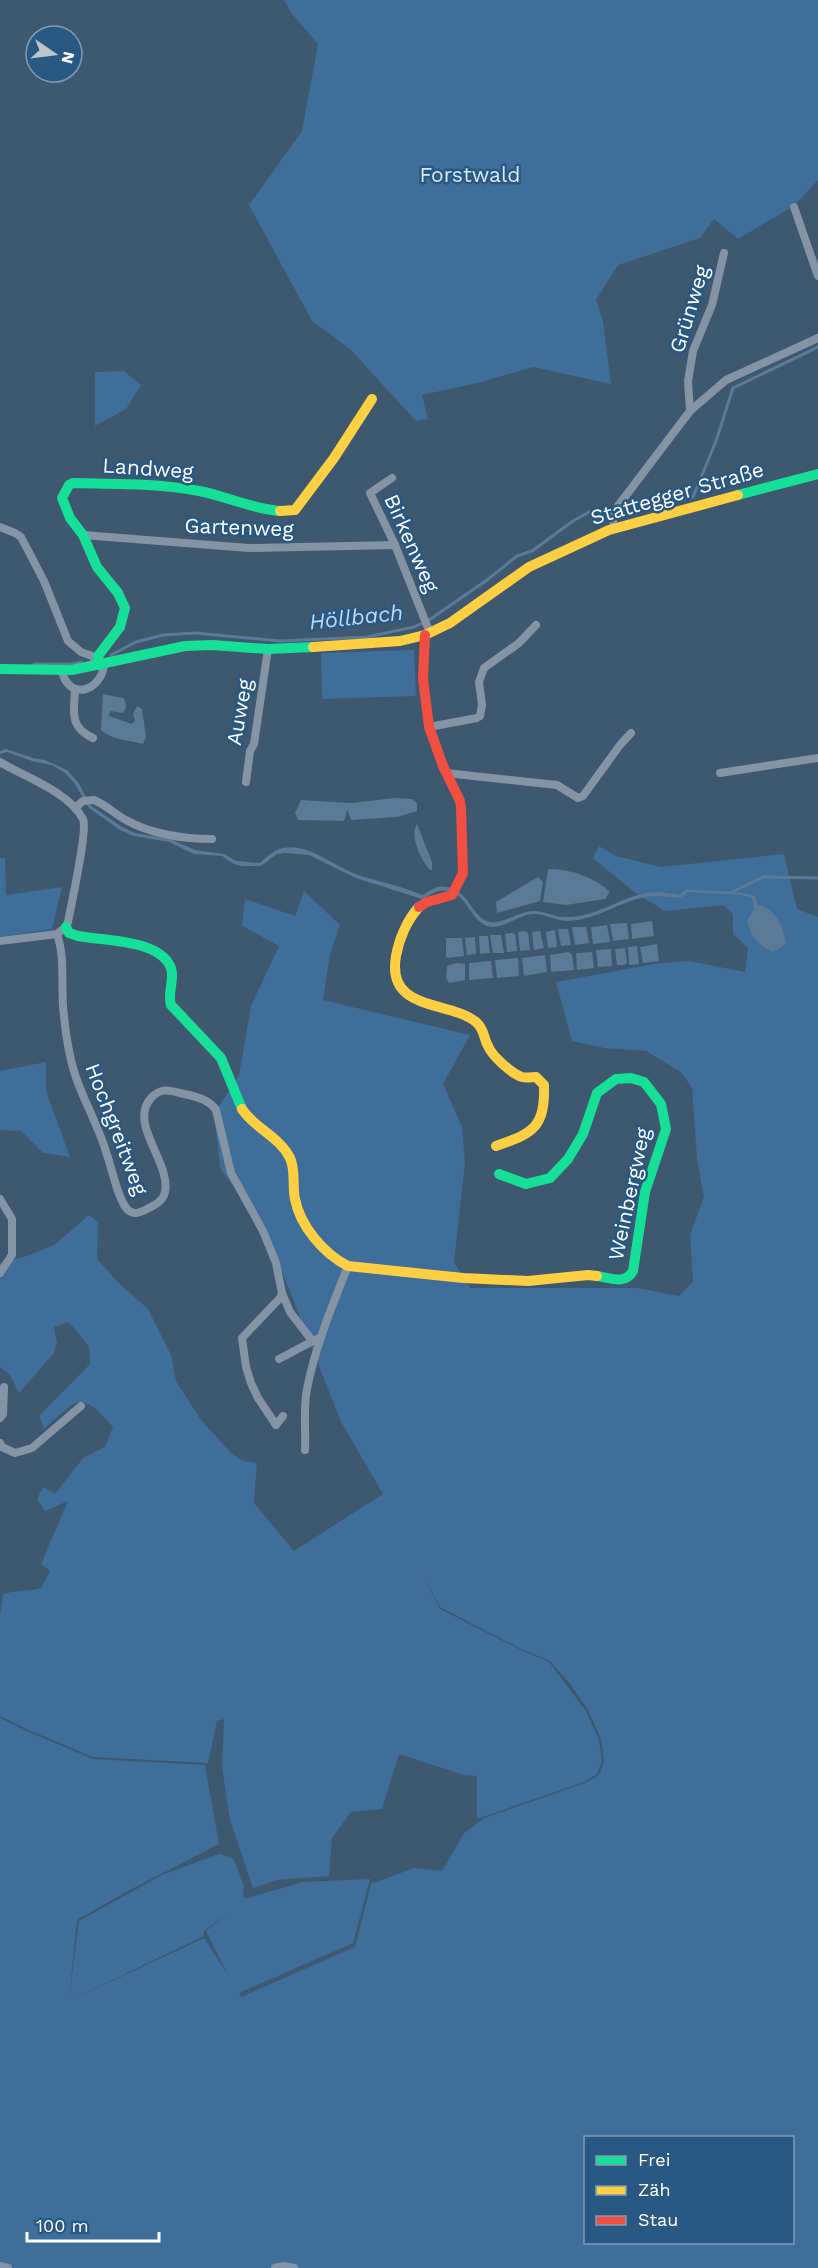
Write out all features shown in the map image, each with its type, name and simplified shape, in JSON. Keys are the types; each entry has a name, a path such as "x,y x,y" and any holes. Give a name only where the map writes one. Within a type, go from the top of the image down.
{"street":[{"path":"794,207 815,253 818,276"},
{"name":"Grünweg","path":"690,411 688,381 693,351 712,305 724,253"},
{"path":"615,528 612,518 618,506 690,411 726,380 818,338"},
{"name":"Landweg","path":"102,664 98,656 120,627 125,608 118,594 97,567 83,536 70,518 62,498 69,485 74,483 118,484 196,490 248,505 283,511 295,510 334,458 372,399"},
{"name":"Stattegger Straße","path":"0,669 62,671 185,646 209,645 268,649 360,644 400,640 428,634 450,623 530,567 615,528 818,474"},
{"name":"Birkenweg","path":"392,478 370,493 395,545 428,634"},
{"path":"0,527 15,532 21,537 44,581 68,641 81,652 92,656 102,664 102,676 90,687 75,689 69,685 62,671"},
{"name":"Gartenweg","path":"83,536 249,548 395,545"},
{"path":"429,727 480,716 482,705 479,682 484,668 519,643 536,625"},
{"path":"428,634 423,679 429,727 462,808 463,873 454,891 422,904 416,912 398,945 394,971 405,994 456,1013 479,1025 487,1038 488,1047 500,1062 522,1077 536,1077 544,1085 541,1119 532,1133 496,1146"},
{"name":"Auweg","path":"246,782 268,649"},
{"path":"75,689 74,720 83,733 93,738"},
{"path":"446,773 557,785 578,798 583,796 631,733"},
{"path":"720,773 818,758"},
{"path":"0,762 42,784 75,808 84,820 85,830 61,931"},
{"path":"75,808 86,800 99,802 124,819 145,828 186,838 212,839"},
{"path":"0,941 61,931 78,936 142,946 162,954 172,970 169,999 171,1005 221,1058 240,1106 247,1117 280,1144 291,1159 295,1200 302,1221 330,1254 348,1266 317,1339 304,1415 305,1449"},
{"name":"Hochgreitweg","path":"61,931 63,1015 76,1081 105,1147 124,1205 132,1212 139,1213 156,1204 165,1193 165,1175 149,1138 144,1116 148,1101 162,1090 210,1102 216,1110 231,1173 270,1244 282,1293 290,1312 317,1339"},
{"name":"Weinbergweg","path":"348,1266 462,1278 519,1281 588,1275 624,1280 628,1278 633,1271 645,1192 666,1129 661,1104 644,1082 631,1078 616,1079 597,1093 583,1134 568,1159 550,1178 526,1184 499,1174"},
{"path":"0,1199 12,1219 12,1255 0,1274"},
{"path":"282,1293 272,1309 248,1330 243,1343 246,1367 258,1398 276,1425 283,1416"},
{"path":"279,1359 317,1339"},
{"path":"0,1418 3,1414 4,1387"},
{"path":"0,1443 2,1447 15,1453 32,1448 81,1406"},
{"path":"0,2266 8,2268"},
{"path":"275,2268 284,2266 294,2268"}],"green space":[{"name":"Forstwald","path":"284,0 818,0 818,180 794,206 738,239 714,219 700,238 618,265 596,300 603,321 611,384 533,367 478,383 422,395 428,419 416,421 350,349 312,321 249,205 302,131 318,44 292,14"},
{"path":"124,371 141,385 126,409 95,426 95,372"},
{"path":"414,650 416,696 322,699 321,653"},
{"path":"599,846 616,856 661,867 784,854 797,909 818,917 818,2268 0,2268 0,1718 93,1759 205,1765 219,1844 77,1920 69,1999 79,1921 162,1875 219,1854 233,1858 244,1886 243,1897 247,1898 303,1882 370,1879 353,1943 239,1993 241,1997 355,1947 371,1884 414,1868 442,1871 464,1833 484,1818 585,1783 599,1775 604,1761 601,1739 588,1710 571,1685 550,1661 519,1648 440,1607 422,1574 440,1609 519,1649 549,1662 586,1711 599,1740 602,1761 597,1774 584,1782 477,1819 477,1776 464,1775 399,1754 382,1809 351,1812 332,1838 329,1876 277,1880 253,1888 230,1820 222,1767 224,1719 217,1721 208,1763 93,1757 0,1716 0,1615 3,1594 41,1588 50,1571 41,1564 68,1501 45,1511 37,1499 43,1487 55,1494 83,1458 105,1447 113,1427 93,1407 85,1403 78,1403 64,1411 44,1429 39,1416 90,1364 89,1347 69,1322 54,1327 57,1343 54,1353 19,1393 10,1375 0,1367 0,1263 27,1256 54,1245 89,1215 98,1222 97,1259 148,1309 171,1355 176,1381 201,1420 231,1453 243,1461 257,1463 254,1503 294,1551 383,1494 341,1422 267,1233 220,1168 214,1114 239,1075 251,1006 279,946 242,926 245,899 295,916 304,891 340,925 330,954 323,1000 470,1035 443,1084 462,1127 465,1163 454,1262 470,1288 637,1288 679,1296 693,1282 690,1235 704,1197 697,1159 692,1088 681,1072 646,1051 604,1048 572,1041 556,982 654,964 689,961 745,972 748,948 733,934 733,914 723,905 665,911 634,892 593,858","holes":["229,1912 206,1931 228,1975 204,1938 69,2001 204,1936 204,1931"]},
{"path":"0,858 5,858 6,895 62,887 52,929 0,937"},
{"path":"46,1062 46,1091 70,1157 43,1153 21,1131 0,1130 0,1071"}],"shaded area":[{"path":"103,694 123,698 126,704 123,713 110,711 109,716 132,724 135,720 133,714 137,706 142,709 146,737 143,744 115,738 101,730"},
{"path":"6,749 45,760 67,770 78,782 90,805 122,827 135,833 170,839 195,850 224,854 236,861 260,863 275,851 286,848 307,850 358,875 422,895 438,887 449,887 464,897 481,918 488,922 501,921 532,911 563,917 579,916 645,893 679,895 687,889 738,892 755,896 758,906 768,908 776,916 786,944 773,952 756,940 747,921 754,909 752,898 742,895 688,892 680,898 646,897 580,920 564,921 532,914 493,927 484,925 463,900 449,891 439,891 422,899 356,878 309,855 277,854 261,866 242,866 222,856 194,854 169,842 134,836 120,830 89,808 75,784 65,773 52,765 7,752 0,754 0,751"},
{"path":"394,798 412,799 417,803 417,811 397,817 351,820 347,809 343,821 298,820 295,813 301,800 352,803"},
{"path":"417,824 432,862 432,870 427,866 417,848 414,835"},
{"path":"548,869 565,870 582,875 597,882 610,892 605,899 566,905 543,902"},
{"path":"538,877 543,882 540,901 497,913 496,902"},
{"path":"652,921 654,936 632,939 631,924"},
{"path":"627,923 629,939 613,941 610,924"},
{"path":"607,925 610,942 593,944 591,927"},
{"path":"572,927 586,927 589,943 575,945"},
{"path":"558,929 568,929 571,945 561,946"},
{"path":"555,930 557,947 548,948 546,932"},
{"path":"540,931 544,948 534,950 532,932"},
{"path":"518,932 528,933 530,950 520,951"},
{"path":"505,934 515,934 517,951 507,952"},
{"path":"490,935 501,935 504,953 493,953"},
{"path":"479,936 488,936 490,953 480,954"},
{"path":"475,937 476,954 467,955 465,938"},
{"path":"446,938 462,938 464,956 446,958"},
{"path":"657,944 659,961 643,963 640,947"},
{"path":"637,946 639,964 629,965 628,947"},
{"path":"625,948 627,963 617,965 615,949"},
{"path":"611,949 612,966 598,967 596,950"},
{"path":"568,952 572,954 574,970 551,972 550,955"},
{"path":"592,952 594,968 577,970 576,953"},
{"path":"545,955 547,972 524,976 522,958"},
{"path":"518,958 519,976 497,978 495,960"},
{"path":"491,961 493,978 469,980 469,963"},
{"path":"456,963 465,964 465,980 449,983 446,978 447,966"}],"waterway":[{"name":"Höllbach","path":"621,514 693,497 716,441 733,388 818,347"},
{"name":"Höllbach","path":"111,655 136,642 163,635 195,633 280,641 367,637 414,627 429,620 517,556 532,551 573,521 591,511 609,511"},
{"name":"Höllbach","path":"34,664 82,662"},
{"path":"732,892 763,877 818,878"}],"traffic: fast":[{"path":"738,495 818,474"},
{"path":"100,665 98,656 120,627 125,608 118,593 97,567 83,535 70,518 62,498 69,485 73,483 121,484 184,488 259,508 280,511"},
{"path":"0,669 72,670 185,646 212,645 268,649 313,647"},
{"path":"66,927 69,933 78,936 144,946 165,959 172,973 171,1005 221,1058 242,1109"},
{"path":"499,1174 526,1184 550,1178 568,1159 583,1134 597,1093 616,1079 631,1078 644,1082 661,1104 666,1129 645,1192 633,1271 622,1279 597,1276"}],"traffic: slow":[{"path":"280,511 295,510 334,458 372,399"},
{"path":"313,647 400,641 425,635 450,623 529,567 609,530 738,495"},
{"path":"419,907 407,924 397,950 395,974 400,987 410,996 422,1002 451,1010 476,1022 490,1050 503,1064 522,1077 536,1077 544,1085 542,1110 535,1126 520,1137 496,1146"},
{"path":"242,1109 253,1122 274,1138 286,1151 292,1163 295,1199 302,1219 322,1247 348,1266 463,1278 528,1281 597,1276"}],"traffic: jam":[{"path":"419,907 427,902 452,895 463,873 460,801 443,766 429,727 423,679 425,635"}]}
